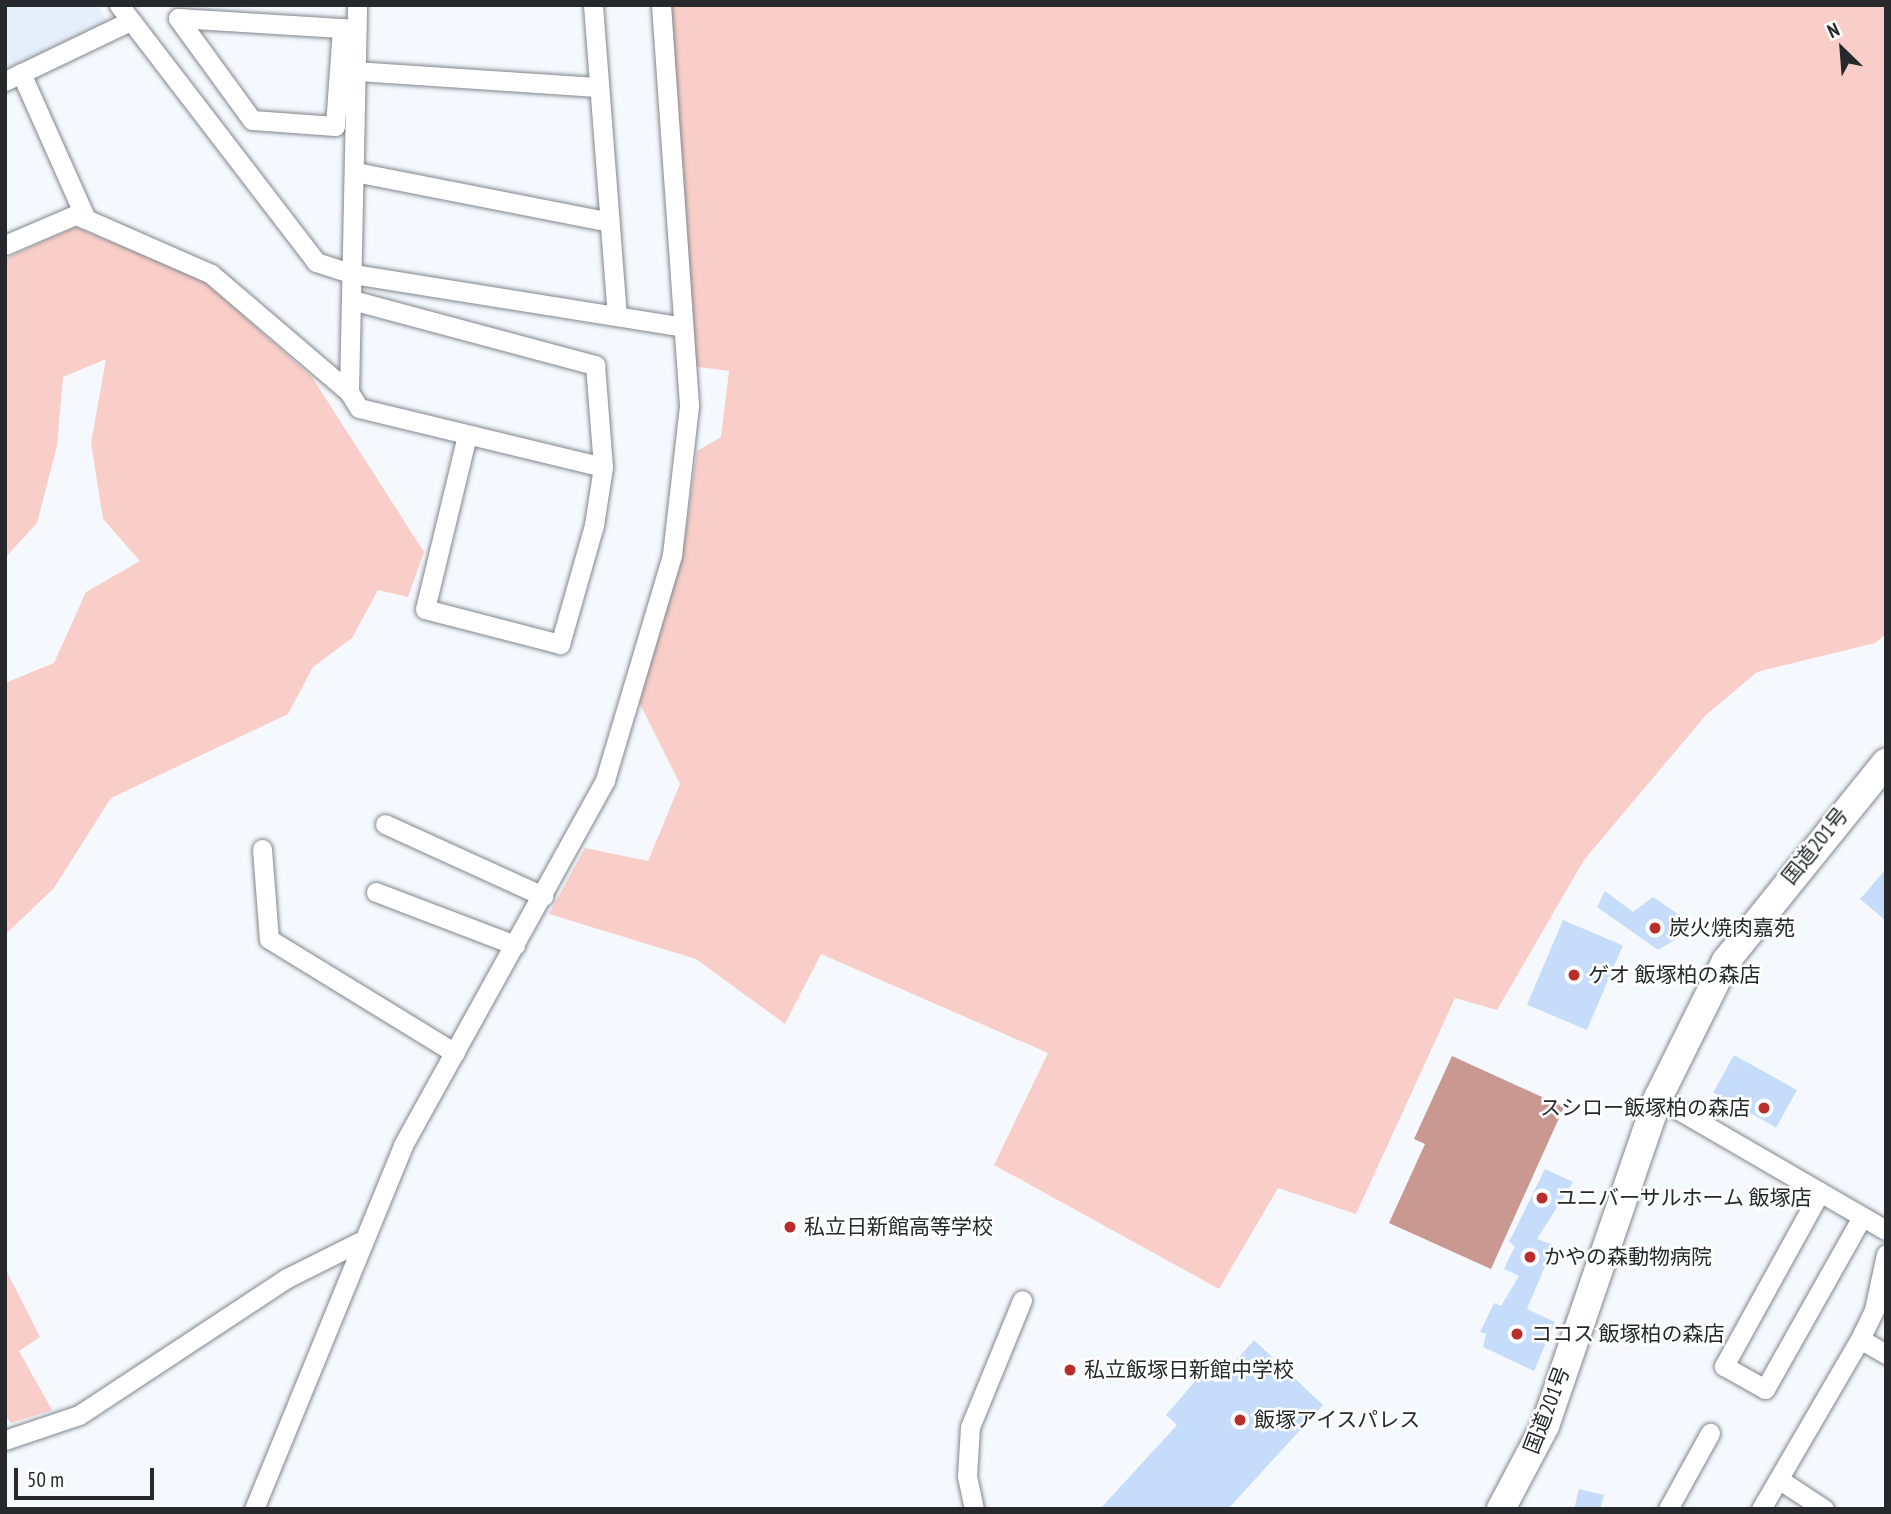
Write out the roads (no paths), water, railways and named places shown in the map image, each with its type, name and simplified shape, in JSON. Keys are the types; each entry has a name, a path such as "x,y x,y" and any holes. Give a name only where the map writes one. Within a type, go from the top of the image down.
{"highway":[{"name":"国道201号","path":"1501,1509 1545,1426 1658,1098 1726,961 1886,763"}],"street":[{"path":"349,29 178,18 252,120 335,126 349,29 357,5"},
{"path":"593,5 617,315"},
{"path":"254,1509 359,1242 455,1053 604,780 672,555 689,405 679,326 661,5"},
{"path":"86,219 13,77 125,13 304,252 354,275 679,326"},
{"path":"349,29 356,71 354,275 349,392"},
{"path":"356,71 598,87"},
{"path":"355,172 609,222"},
{"path":"5,246 75,215 86,219 211,274 349,392 359,408 603,467"},
{"path":"352,300 595,365 603,467 594,525 560,644 425,609 467,436"},
{"path":"385,824 543,896"},
{"path":"262,849 269,939 455,1053"},
{"path":"376,892 515,945"},
{"path":"1658,1098 1886,1230"},
{"path":"1820,1192 1724,1366 1765,1389 1862,1217"},
{"path":"5,1440 79,1415 287,1278 359,1242"},
{"path":"1761,1509 1780,1480 1810,1415 1860,1339 1874,1310 1886,1254"},
{"path":"974,1509 967,1476 970,1427 1022,1300"},
{"path":"1860,1339 1886,1354"},
{"path":"1668,1509 1710,1433"},
{"path":"1780,1480 1824,1509"}],"place":[{"name":"炭火焼肉嘉苑","path":"1655,928"},
{"name":"ゲオ 飯塚柏の森店","path":"1574,975"},
{"name":"スシロー飯塚柏の森店","path":"1764,1108"},
{"name":"ユニバーサルホーム 飯塚店","path":"1542,1198"},
{"name":"私立日新館高等学校","path":"790,1227"},
{"name":"かやの森動物病院","path":"1530,1257"},
{"name":"ココス 飯塚柏の森店","path":"1517,1334"},
{"name":"私立飯塚日新館中学校","path":"1070,1370"},
{"name":"飯塚アイスパレス","path":"1240,1420"}]}
